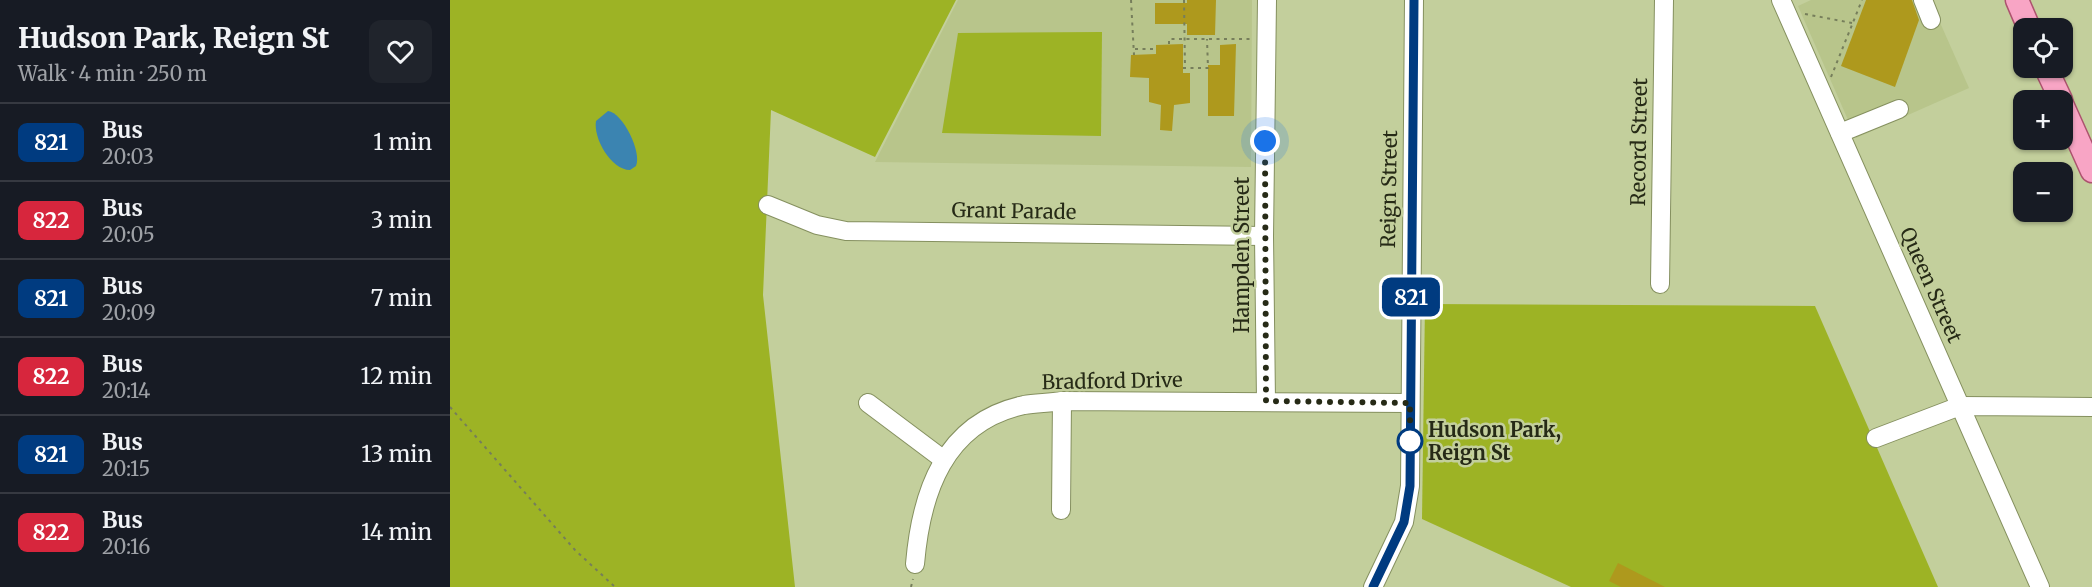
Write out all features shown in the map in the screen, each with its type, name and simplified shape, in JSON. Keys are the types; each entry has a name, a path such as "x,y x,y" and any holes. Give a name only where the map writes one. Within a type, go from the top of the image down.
{"main road":[{"path":"2017,0 2025,18"},
{"path":"2073,127 2092,171"}],"street":[{"name":"Hampden Street","path":"1266,0 1264,236 1266,401"},
{"name":"Reign Street","path":"1373,587 1404,522 1408,506 1414,0"},
{"path":"1654,0 1665,0"},
{"name":"Record Street","path":"1660,284 1665,0"},
{"name":"Queen Street","path":"1781,0 2040,587"},
{"path":"1923,0 1931,20"},
{"path":"1840,133 1899,109"},
{"name":"Grant Parade","path":"768,205 817,225 846,231 1264,236"},
{"name":"Bradford Drive","path":"915,564 922,507 930,483 944,460 976,427 1024,405 1062,401 1410,403"},
{"path":"1061,510 1062,401"},
{"path":"868,403 944,460"},
{"path":"1876,438 1960,406 2092,407"}],"path":[{"path":"1131,0 1134,55"},
{"path":"1184,0 1184,68 1208,68 1207,39"},
{"path":"1831,77 1862,0"},
{"path":"1805,14 1852,23"},
{"path":"1169,44 1169,39 1252,39"},
{"path":"1134,49 1156,49"},
{"path":"450,407 575,549 615,587"}],"shaded area":[{"path":"958,0 1252,0 1251,167 875,162"},
{"path":"1811,0 1930,0 1969,88 1856,138 1798,6"}],"green space":[{"path":"450,0 956,0 875,157 771,110 763,295 795,587 450,587"},
{"path":"1102,32 1101,136 942,133 958,33"},
{"path":"1425,304 1815,306 1938,587 1571,587 1422,519"}],"water":[{"path":"608,111 620,118 634,143 637,160 636,166 630,170 623,169 610,159 597,136 596,121"}],"building":[{"path":"1187,0 1216,0 1215,35 1187,35 1187,24 1155,24 1155,3 1187,3"},
{"path":"1866,0 1912,0 1919,20 1895,87 1841,66"},
{"path":"1183,44 1183,73 1190,73 1190,103 1174,105 1172,131 1160,130 1161,105 1149,102 1149,78 1130,77 1131,55 1156,54 1156,45"},
{"path":"1236,44 1234,116 1208,116 1208,65 1220,65 1220,45"},
{"path":"1618,563 1665,587 1621,587 1609,581"}],"bus line":[{"name":"821","path":"1373,587 1404,522 1410,486 1414,0"}],"place":[{"name":"Hudson Park, Reign St","path":"1410,441"}],"route":[{"path":"1265,141 1266,401 1410,403 1410,445 1410,441"}]}
